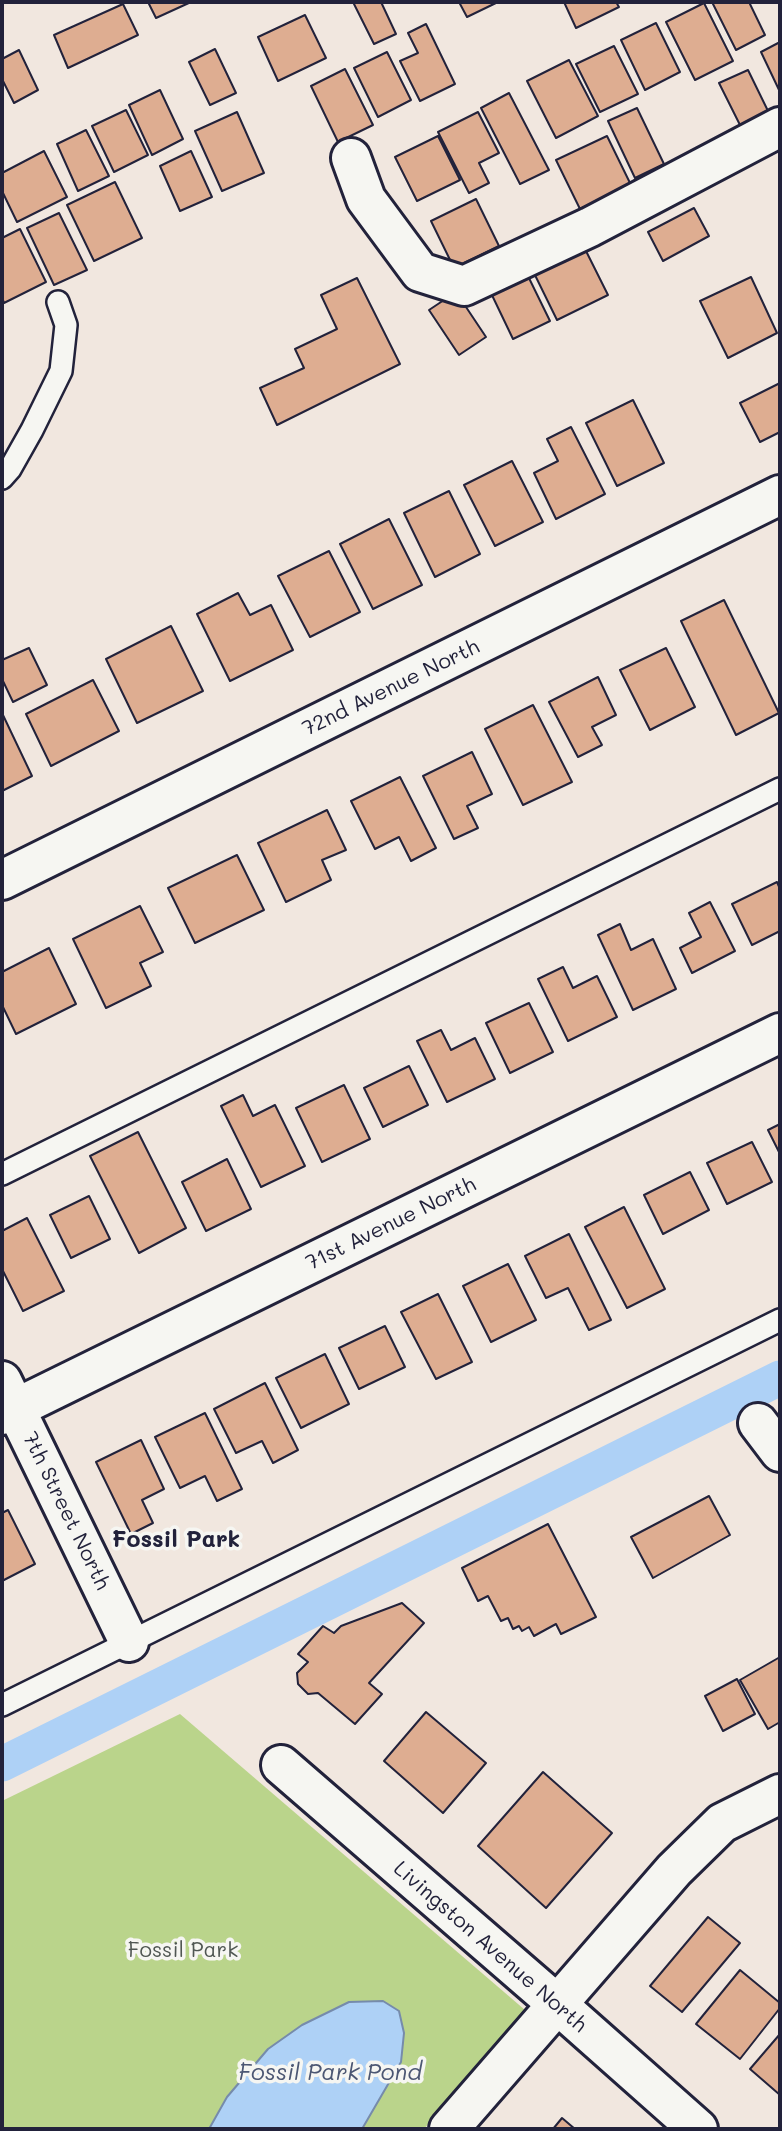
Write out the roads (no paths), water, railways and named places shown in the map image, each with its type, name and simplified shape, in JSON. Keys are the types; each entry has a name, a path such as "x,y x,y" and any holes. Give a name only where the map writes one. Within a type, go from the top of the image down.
{"street":[{"path":"351,158 366,199 420,272 464,286 590,227 780,127"},
{"name":"72nd Avenue North","path":"2,880 780,495"},
{"name":"71st Avenue North","path":"6,1401 780,1033"},
{"name":"7th Street North","path":"6,1401 129,1642"},
{"name":"Livingston Avenue North","path":"281,1765 698,2129"},
{"path":"449,2129 674,1870 722,1823 780,1794"}],"lane":[{"path":"2,478 32,430 61,371 66,325 58,302"},
{"path":"2,1174 780,789"},
{"path":"2,1705 780,1320"}],"water":[{"name":"Fossil Park Pond","path":"383,2001 399,2011 404,2033 401,2062 362,2129 209,2129 227,2097 268,2049 302,2025 349,2002"}],"waterway":[{"path":"2,1764 780,1378"}],"district":[{"name":"Fossil Park","path":"176,1540"}]}
